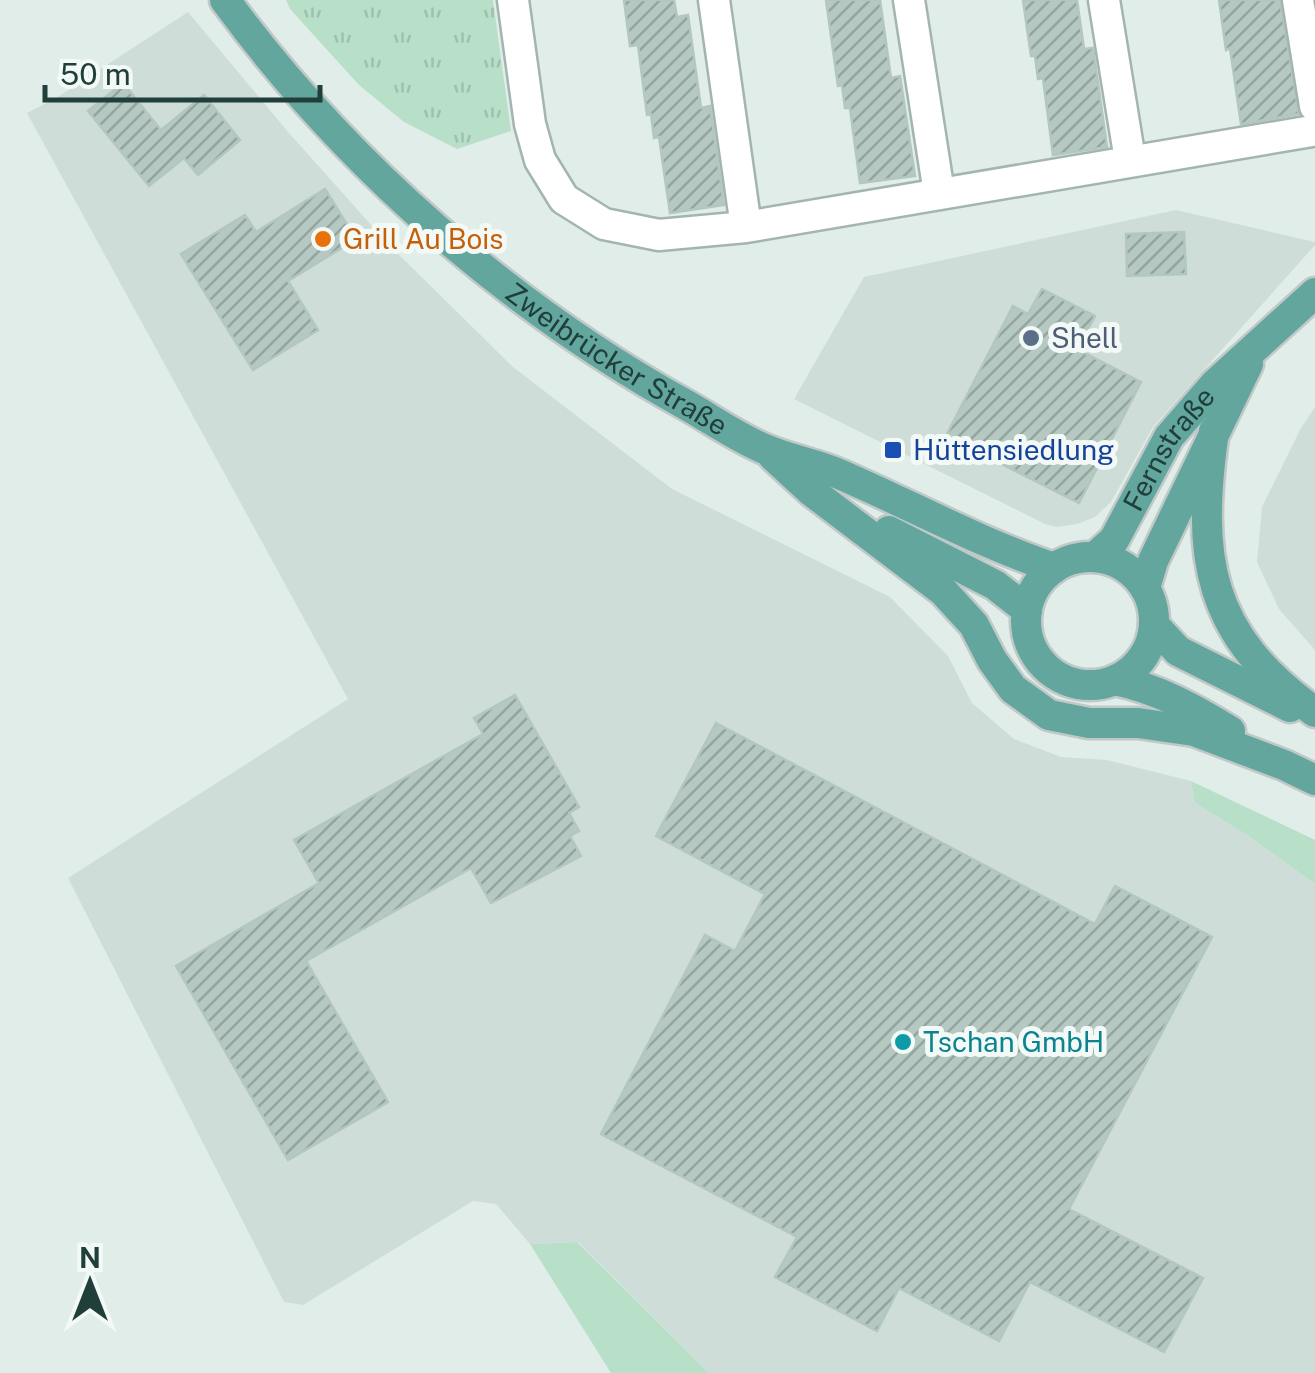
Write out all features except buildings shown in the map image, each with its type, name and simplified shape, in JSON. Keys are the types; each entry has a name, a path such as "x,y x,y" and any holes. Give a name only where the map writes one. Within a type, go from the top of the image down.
{"main road":[{"name":"Zweibrücker Straße","path":"225,0 316,109 382,178 464,254 595,350 767,450 835,472 1010,554 1054,568"},
{"name":"Fernstraße","path":"1096,557 1114,540 1169,437 1215,384 1315,293"},
{"name":"Fernstraße","path":"1145,588 1153,561 1256,350"},
{"path":"1214,431 1205,493 1216,593 1236,637 1284,690 1315,716"},
{"name":"Zweibrücker Straße","path":"767,450 811,491 943,591 974,625 1013,689 1049,715 1194,730 1315,780"},
{"name":"Zweibrücker Straße","path":"811,491 995,585 1027,610"},
{"path":"1096,557 1115,562 1145,588 1154,625 1142,658 1115,680 1096,685 1076,684 1043,664 1032,648 1026,629 1027,610 1032,594 1054,568 1074,559 1096,557"},
{"path":"1154,625 1178,651 1315,716"},
{"name":"Zweibrücker Straße","path":"1115,680 1142,686 1190,706 1284,765"}],"street":[{"path":"512,0 530,124 540,160 564,199 604,224 659,235 746,227 1312,132 1315,128"},
{"path":"714,0 746,227"},
{"path":"908,0 938,193"},
{"path":"1104,0 1130,160"},
{"path":"1298,0 1315,106"}],"shaded area":[{"path":"188,12 389,245 513,367 672,489 890,597 948,656 972,703 1014,739 1061,757 1107,760 1191,781 1195,803 1315,884 1315,1373 709,1373 578,1242 530,1244 496,1204 473,1201 303,1305 284,1302 68,878 348,699 27,113"},
{"name":"Shell","path":"1176,210 1315,245 1153,427 1111,502 1095,517 1057,527 1045,524 794,399 864,277"},
{"path":"1315,407 1315,650 1279,609 1257,562 1262,507"}],"green space":[{"path":"286,0 493,0 511,131 457,149 404,122 359,85"},
{"path":"1191,781 1315,840 1315,884 1195,803"},
{"path":"577,1242 709,1373 611,1373 530,1244"}],"place":[{"name":"Grill Au Bois","path":"323,239"},
{"name":"Shell","path":"1031,338"},
{"name":"Hüttensiedlung","path":"893,450"},
{"name":"Tschan GmbH","path":"903,1042"}]}
